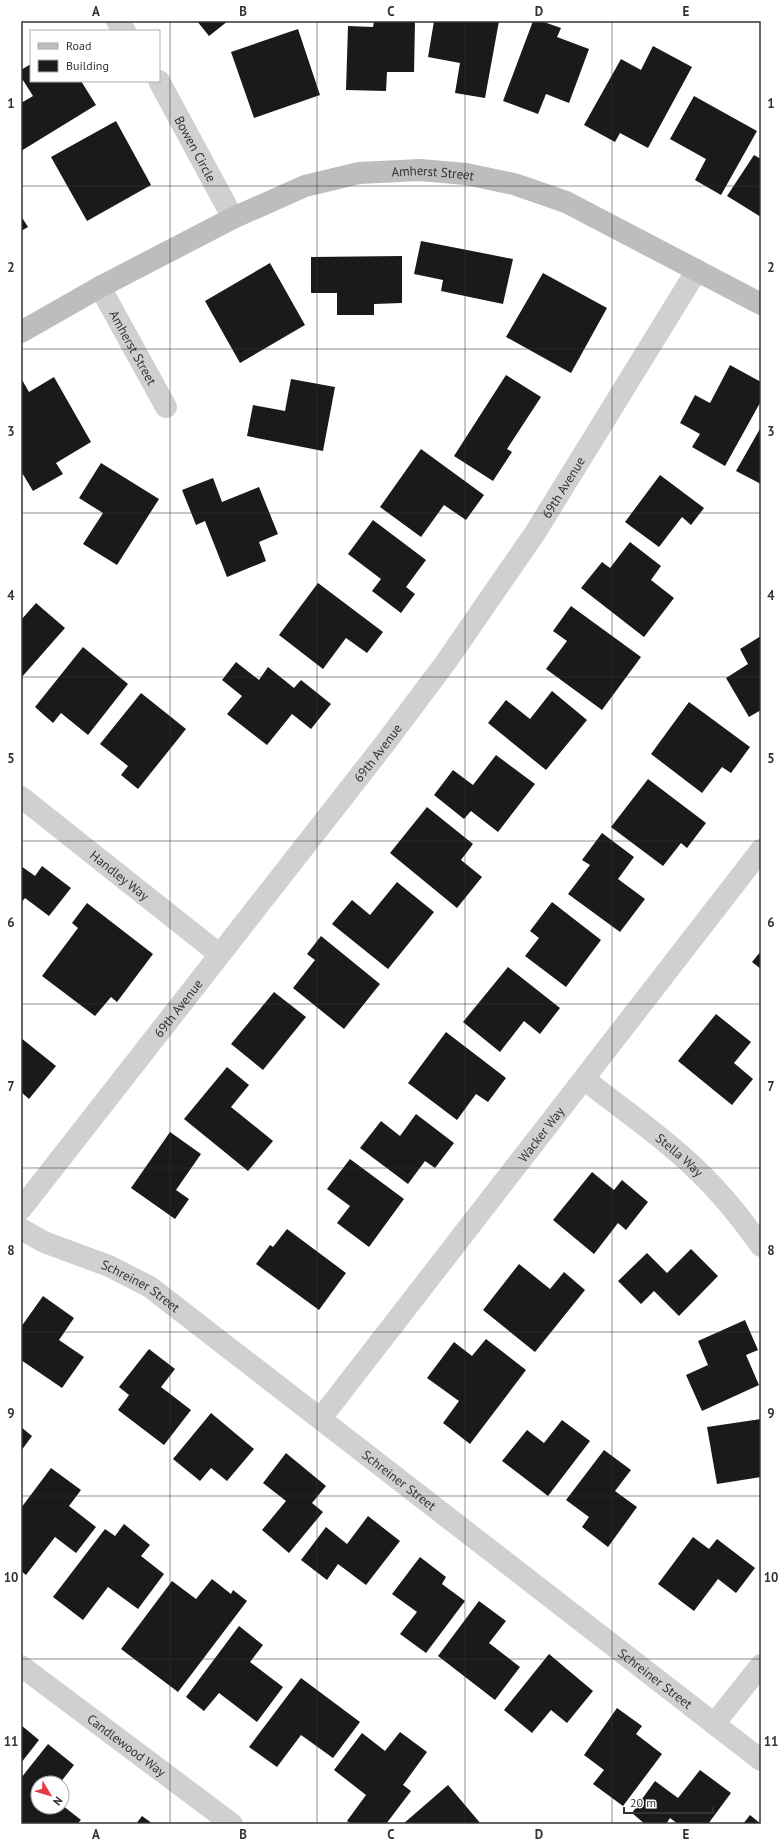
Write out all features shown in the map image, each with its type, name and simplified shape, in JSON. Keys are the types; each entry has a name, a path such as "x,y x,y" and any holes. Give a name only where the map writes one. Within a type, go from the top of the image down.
{"street":[{"path":"116,21 124,30"},
{"name":"Bowen Circle","path":"160,82 233,218"},
{"name":"Amherst Street","path":"21,332 100,287 233,218 305,186 359,173 420,170 466,174 514,184 566,202 761,304"},
{"name":"69th Avenue","path":"21,1209 383,746 455,649 535,533 696,270"},
{"name":"Amherst Street","path":"100,287 166,407"},
{"name":"Handley Way","path":"21,797 220,954"},
{"name":"Wacker Way","path":"321,1418 761,850"},
{"name":"Stella Way","path":"584,1079 663,1141 698,1171 742,1219 761,1246"},
{"name":"Schreiner Street","path":"21,1229 44,1242 109,1266 150,1287 761,1760"},
{"path":"714,1724 761,1665"},
{"name":"Candlewood Way","path":"21,1666 232,1824"}],"building":[{"path":"197,21 228,21 209,36"},
{"path":"374,21 415,21 414,72 387,72 386,91 346,90 348,26 373,27"},
{"path":"434,21 499,21 485,98 455,93 460,63 428,57"},
{"path":"533,21 541,21 561,28 557,37 589,49 569,103 546,94 538,114 503,101"},
{"path":"298,29 320,95 254,118 231,52"},
{"path":"653,46 692,67 648,148 620,133 615,142 584,125 621,59 641,70"},
{"path":"30,65 30,82 82,82 96,105 21,151 21,103 33,96 21,77 21,70"},
{"path":"694,96 757,131 721,195 695,180 706,159 670,139"},
{"path":"116,121 151,185 87,221 51,157"},
{"path":"754,155 761,159 761,217 727,196"},
{"path":"21,216 28,227 21,231"},
{"path":"421,241 513,259 503,304 441,291 443,280 414,274"},
{"path":"402,256 402,303 374,304 374,315 337,315 337,293 311,293 311,257"},
{"path":"270,263 305,325 240,363 205,301"},
{"path":"543,273 607,308 571,373 506,337"},
{"path":"730,365 761,382 761,401 725,466 692,447 700,434 680,423 695,395 710,403"},
{"path":"506,375 541,397 507,449 512,452 493,481 454,456"},
{"path":"54,377 91,442 56,463 63,474 33,491 21,471 21,378 29,392"},
{"path":"291,379 335,387 323,451 247,436 253,405 285,411"},
{"path":"761,427 761,484 736,471"},
{"path":"421,449 484,495 466,520 444,505 421,537 380,507"},
{"path":"101,463 159,499 117,565 83,544 103,513 79,498"},
{"path":"660,475 704,508 691,525 682,517 659,547 625,522"},
{"path":"213,478 222,502 259,487 278,534 259,542 266,561 227,577 205,521 196,525 182,490"},
{"path":"373,520 426,560 406,587 415,594 401,613 372,591 381,579 348,554"},
{"path":"630,542 661,566 651,580 674,598 644,637 581,588 602,562 610,568"},
{"path":"318,583 383,632 367,653 346,638 323,669 279,635"},
{"path":"36,603 65,628 21,678 21,620"},
{"path":"571,606 641,657 602,710 546,669 567,641 553,631"},
{"path":"761,636 761,710 749,717 726,678 748,664 740,649"},
{"path":"83,647 128,684 88,735 61,713 53,723 35,707"},
{"path":"236,662 259,680 268,667 294,688 301,680 331,704 311,729 292,714 267,745 227,714 242,696 222,680"},
{"path":"552,691 587,720 546,770 488,723 506,700 530,719"},
{"path":"141,693 186,729 138,789 121,775 128,766 100,744"},
{"path":"689,702 750,747 731,773 722,767 702,793 651,754"},
{"path":"496,755 535,784 498,832 471,811 464,819 434,795 453,770 473,785"},
{"path":"648,779 706,823 687,848 681,843 663,866 611,827"},
{"path":"427,807 473,844 461,860 482,877 457,908 390,853"},
{"path":"602,833 634,857 618,879 645,899 620,932 568,894 590,865 582,860"},
{"path":"21,866 35,876 42,866 71,888 49,916 25,898 21,903"},
{"path":"397,882 434,912 388,969 332,924 352,900 370,915"},
{"path":"552,902 601,940 566,987 525,956 539,938 530,931"},
{"path":"87,903 153,954 117,1002 111,997 95,1016 42,976 78,928 72,923"},
{"path":"321,936 380,984 344,1029 293,988 315,960 307,954"},
{"path":"761,951 761,969 752,962"},
{"path":"508,967 560,1008 540,1034 524,1021 500,1052 463,1022"},
{"path":"274,992 306,1017 263,1070 231,1044"},
{"path":"716,1014 751,1042 734,1063 753,1079 732,1105 678,1061"},
{"path":"446,1032 506,1078 488,1102 476,1094 457,1120 408,1083"},
{"path":"21,1038 56,1066 29,1099 21,1092"},
{"path":"227,1067 249,1085 231,1107 273,1141 248,1171 184,1119"},
{"path":"416,1114 454,1143 435,1168 425,1161 408,1184 360,1148 381,1121 400,1136"},
{"path":"170,1132 201,1154 176,1190 189,1199 175,1219 131,1188"},
{"path":"350,1159 404,1199 369,1247 337,1223 350,1206 327,1189"},
{"path":"592,1172 614,1190 622,1180 648,1202 626,1230 618,1223 594,1254 553,1220"},
{"path":"287,1229 346,1273 319,1310 256,1264 270,1245 273,1247"},
{"path":"691,1249 718,1276 679,1316 654,1291 641,1304 618,1281 647,1253 667,1273"},
{"path":"519,1264 550,1289 564,1272 585,1290 535,1352 483,1310"},
{"path":"43,1296 74,1318 59,1340 84,1357 62,1388 21,1360 21,1327"},
{"path":"745,1320 758,1350 746,1355 759,1385 702,1411 686,1375 708,1365 698,1341"},
{"path":"486,1339 526,1370 470,1444 443,1423 459,1401 427,1378 454,1342 472,1356"},
{"path":"149,1349 175,1369 161,1387 191,1410 164,1445 118,1410 129,1395 119,1387"},
{"path":"211,1413 254,1449 227,1481 211,1468 200,1481 173,1459"},
{"path":"761,1419 761,1477 717,1484 707,1427"},
{"path":"562,1420 590,1441 548,1496 502,1461 527,1430 544,1443"},
{"path":"21,1427 32,1436 21,1451"},
{"path":"604,1450 631,1470 615,1491 637,1507 608,1547 582,1527 589,1517 566,1500"},
{"path":"286,1453 326,1486 312,1503 323,1512 289,1553 262,1530 286,1501 263,1483"},
{"path":"51,1468 81,1490 69,1506 96,1527 76,1553 55,1537 26,1575 21,1571 21,1508"},
{"path":"368,1516 400,1541 366,1585 338,1564 327,1580 301,1560 326,1527 347,1544"},
{"path":"124,1524 150,1545 141,1556 164,1574 138,1609 108,1587 83,1620 53,1597 105,1529 115,1536"},
{"path":"693,1537 709,1549 717,1539 755,1568 736,1593 718,1579 694,1611 658,1584"},
{"path":"420,1557 446,1577 442,1584 465,1601 426,1653 400,1634 417,1612 392,1594"},
{"path":"212,1579 231,1594 233,1590 247,1601 178,1692 121,1649 172,1581 196,1599"},
{"path":"479,1601 506,1621 489,1643 520,1667 495,1700 438,1656"},
{"path":"239,1626 263,1645 250,1662 283,1687 257,1722 219,1693 204,1711 186,1697"},
{"path":"549,1654 593,1691 567,1723 551,1710 532,1733 504,1710"},
{"path":"301,1678 360,1722 333,1758 301,1735 277,1767 249,1747"},
{"path":"617,1708 642,1726 636,1734 662,1754 623,1806 593,1784 604,1770 584,1755"},
{"path":"21,1725 39,1740 21,1763"},
{"path":"400,1732 427,1752 403,1785 411,1791 386,1824 351,1824 347,1821 366,1795 334,1770 362,1733 385,1751"},
{"path":"48,1744 74,1765 66,1775 30,1775 30,1815 70,1815 70,1811 81,1820 77,1824 21,1824 21,1778"},
{"path":"700,1770 731,1793 708,1824 678,1824 670,1818 666,1824 645,1824 632,1813 655,1781 678,1798"},
{"path":"448,1785 481,1824 403,1824"},
{"path":"750,1815 761,1824 743,1824"},
{"path":"142,1816 153,1824 136,1824"}]}
